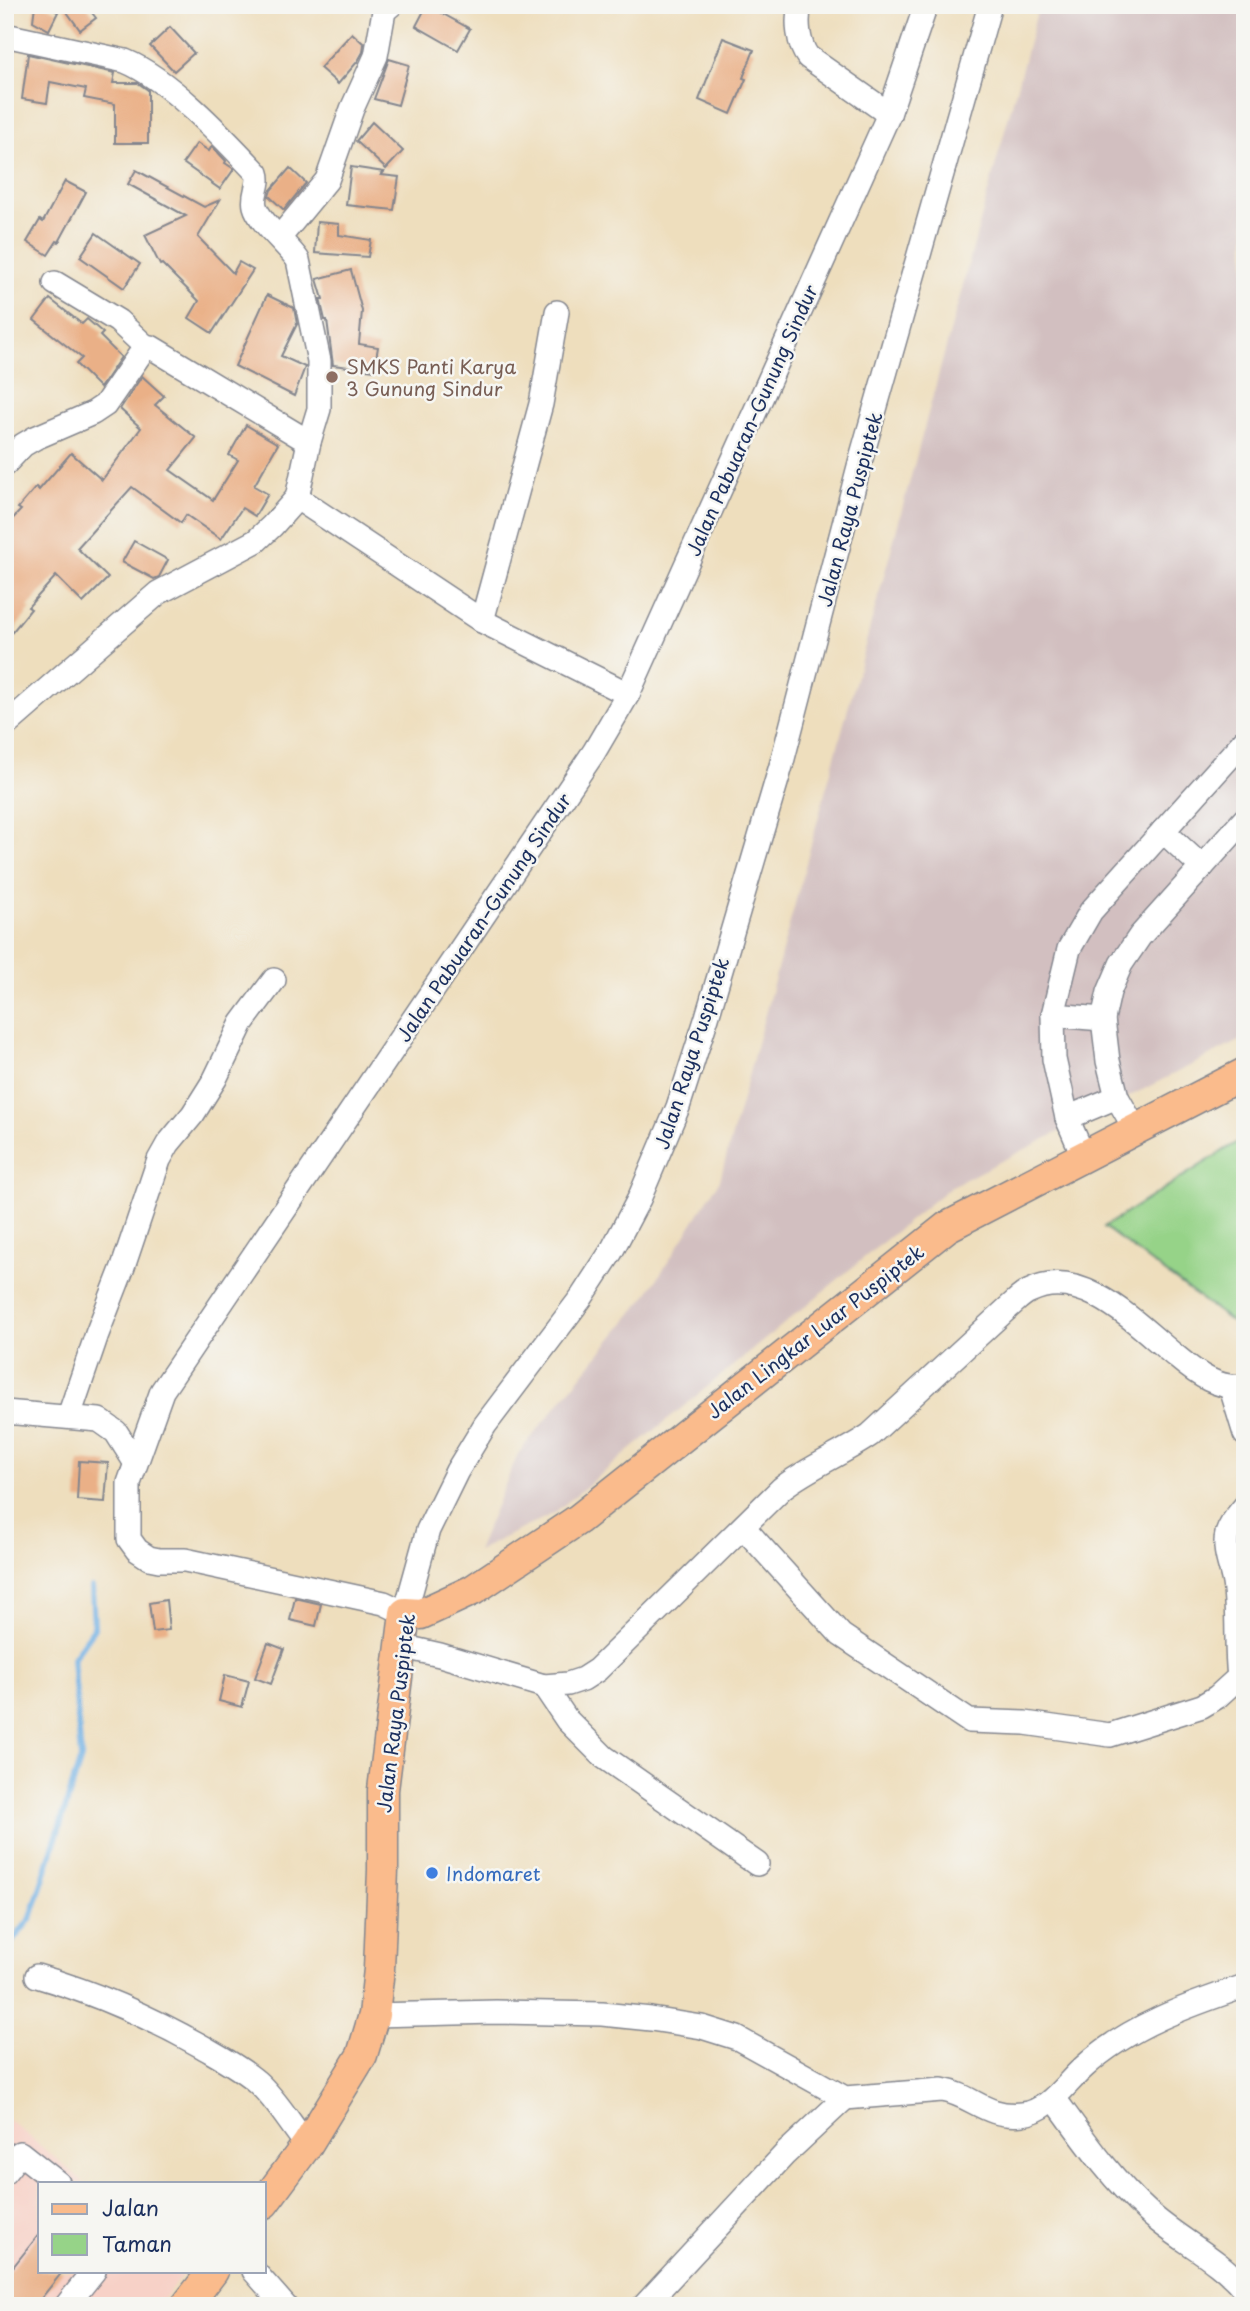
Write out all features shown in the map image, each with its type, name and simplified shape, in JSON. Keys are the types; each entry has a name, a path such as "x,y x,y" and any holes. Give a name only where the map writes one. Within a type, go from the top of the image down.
{"main road":[{"name":"Jalan Lingkar Luar Puspiptek","path":"405,1613 421,1614 430,1611 473,1590 579,1519 947,1227 1245,1073"},
{"name":"Jalan Raya Puspiptek","path":"266,2200 307,2144 362,2055 374,2015 379,1969 383,1870 383,1790 405,1613"},
{"path":"186,2306 212,2272"}],"street":[{"path":"279,237 327,180 352,109 376,56 384,10 391,5"},
{"path":"800,5 799,28 803,50 808,57 889,114"},
{"name":"Jalan Pabuaran–Gunung Sindur","path":"405,1613 384,1604 340,1593 184,1560 159,1560 143,1555 129,1539 129,1483 135,1462 162,1391 594,752 628,694 889,114 926,5"},
{"name":"Jalan Raya Puspiptek","path":"405,1613 428,1530 457,1471 485,1425 581,1298 611,1252 639,1199 678,1107 708,1017 781,766 862,455 990,5"},
{"path":"5,35 125,61 142,68 224,138 257,173 259,179 253,195 255,209 263,222 298,260 319,361 319,409 297,498 256,541 158,593 5,726"},
{"path":"55,283 118,320 147,348"},
{"path":"482,621 541,404 557,312"},
{"path":"5,464 23,446 105,405 147,348 156,348 309,442"},
{"path":"297,498 482,621 628,694"},
{"path":"1083,1155 1067,1118 1054,1059 1053,1015 1069,948 1091,911 1245,740"},
{"path":"1135,1129 1117,1097 1108,1061 1104,1019 1109,992 1121,964 1140,936 1245,819"},
{"path":"1163,831 1202,867"},
{"path":"69,1416 159,1160 168,1144 193,1114 215,1079 242,1023 274,980"},
{"path":"1053,1015 1104,1019"},
{"path":"1067,1118 1117,1097"},
{"path":"400,1646 544,1686 568,1684 583,1679 597,1670 782,1488 796,1477 870,1435 1009,1307 1033,1289 1059,1283 1081,1287 1111,1304 1192,1370 1238,1387 1245,1434"},
{"path":"5,1412 69,1416 105,1422 116,1432 135,1462"},
{"path":"744,1528 841,1635 969,1721 1025,1723 1110,1735 1202,1706 1242,1678 1236,1658 1238,1630 1234,1582 1226,1545 1227,1532 1245,1506"},
{"path":"544,1686 567,1720 604,1757 757,1864"},
{"path":"37,1976 125,2006 243,2070 275,2101 307,2144"},
{"path":"374,2015 496,2012 602,2014 702,2027 737,2038 845,2098 952,2091 994,2113 1012,2115 1036,2111 1054,2098 1083,2067 1112,2045 1156,2019 1245,1986"},
{"path":"644,2306 785,2154 845,2098"},
{"path":"1054,2098 1107,2170 1133,2198 1151,2215 1216,2261 1245,2290"},
{"path":"5,2172 20,2153 57,2182"},
{"path":"66,2306 93,2272"},
{"path":"255,2272 285,2306"}],"shaded area":[{"path":"1039,5 1245,5 1245,1038 950,1187 554,1513 477,1551 518,1454 647,1295 720,1180"},
{"path":"6,2117 84,2182 38,2182 38,2272 185,2272 157,2306 5,2306"}],"green space":[{"path":"1245,1137 1245,1319 1237,1326 1104,1227"}],"building":[{"path":"35,5 45,5 58,12 49,30 33,21"},
{"path":"62,5 86,5 96,18 80,30"},
{"path":"427,5 470,29 458,50 416,26"},
{"path":"170,27 194,53 174,71 150,46"},
{"path":"352,33 364,44 363,52 338,84 320,68"},
{"path":"723,38 754,50 743,78 746,79 731,114 699,100"},
{"path":"28,54 115,73 113,83 138,83 148,90 148,143 115,143 115,104 84,98 86,89 50,82 47,103 22,99"},
{"path":"389,59 409,65 398,105 374,99"},
{"path":"372,122 403,151 386,169 356,141"},
{"path":"197,143 209,151 212,146 225,163 234,169 220,189 183,163"},
{"path":"351,167 399,177 394,210 346,205"},
{"path":"290,168 306,183 284,210 269,196"},
{"path":"136,170 204,207 220,200 198,237 233,273 239,262 253,270 212,333 189,318 199,301 160,265 145,235 186,216 128,184"},
{"path":"65,181 86,192 59,242 57,241 48,255 27,242 40,220 43,222"},
{"path":"317,222 339,224 339,235 371,240 368,257 315,253"},
{"path":"96,233 140,264 124,288 80,257"},
{"path":"351,270 362,311 359,344 378,347 374,370 333,365 327,320 317,279"},
{"path":"267,295 294,308 297,324 281,356 305,367 294,396 235,366"},
{"path":"50,299 82,324 87,319 103,333 100,336 121,357 100,388 76,364 82,358 34,320"},
{"path":"142,376 164,396 155,405 196,438 170,470 213,500 238,460 229,455 246,425 278,444 254,486 268,494 255,516 242,508 221,539 186,515 181,523 132,487 77,548 108,578 83,603 56,576 28,607 31,609 5,641 5,527 21,510 18,508 36,487 39,490 71,453 102,480 141,428 120,409"},
{"path":"134,541 168,560 159,577 154,579 122,562"},
{"path":"79,1461 108,1463 105,1502 77,1500"},
{"path":"295,1598 321,1604 316,1626 290,1620"},
{"path":"166,1600 169,1630 153,1632 149,1603"},
{"path":"268,1643 284,1649 271,1684 255,1678"},
{"path":"225,1675 249,1681 242,1707 219,1701"},
{"path":"38,2236 38,2272 62,2272 35,2306 17,2306 5,2296 5,2277"}],"waterway":[{"path":"5,1980 11,1943 31,1918 81,1758 73,1658 94,1628 92,1588"}],"place":[{"name":"SMKS Panti Karya 3 Gunung Sindur","path":"332,377"},
{"name":"Indomaret","path":"432,1873"}]}
